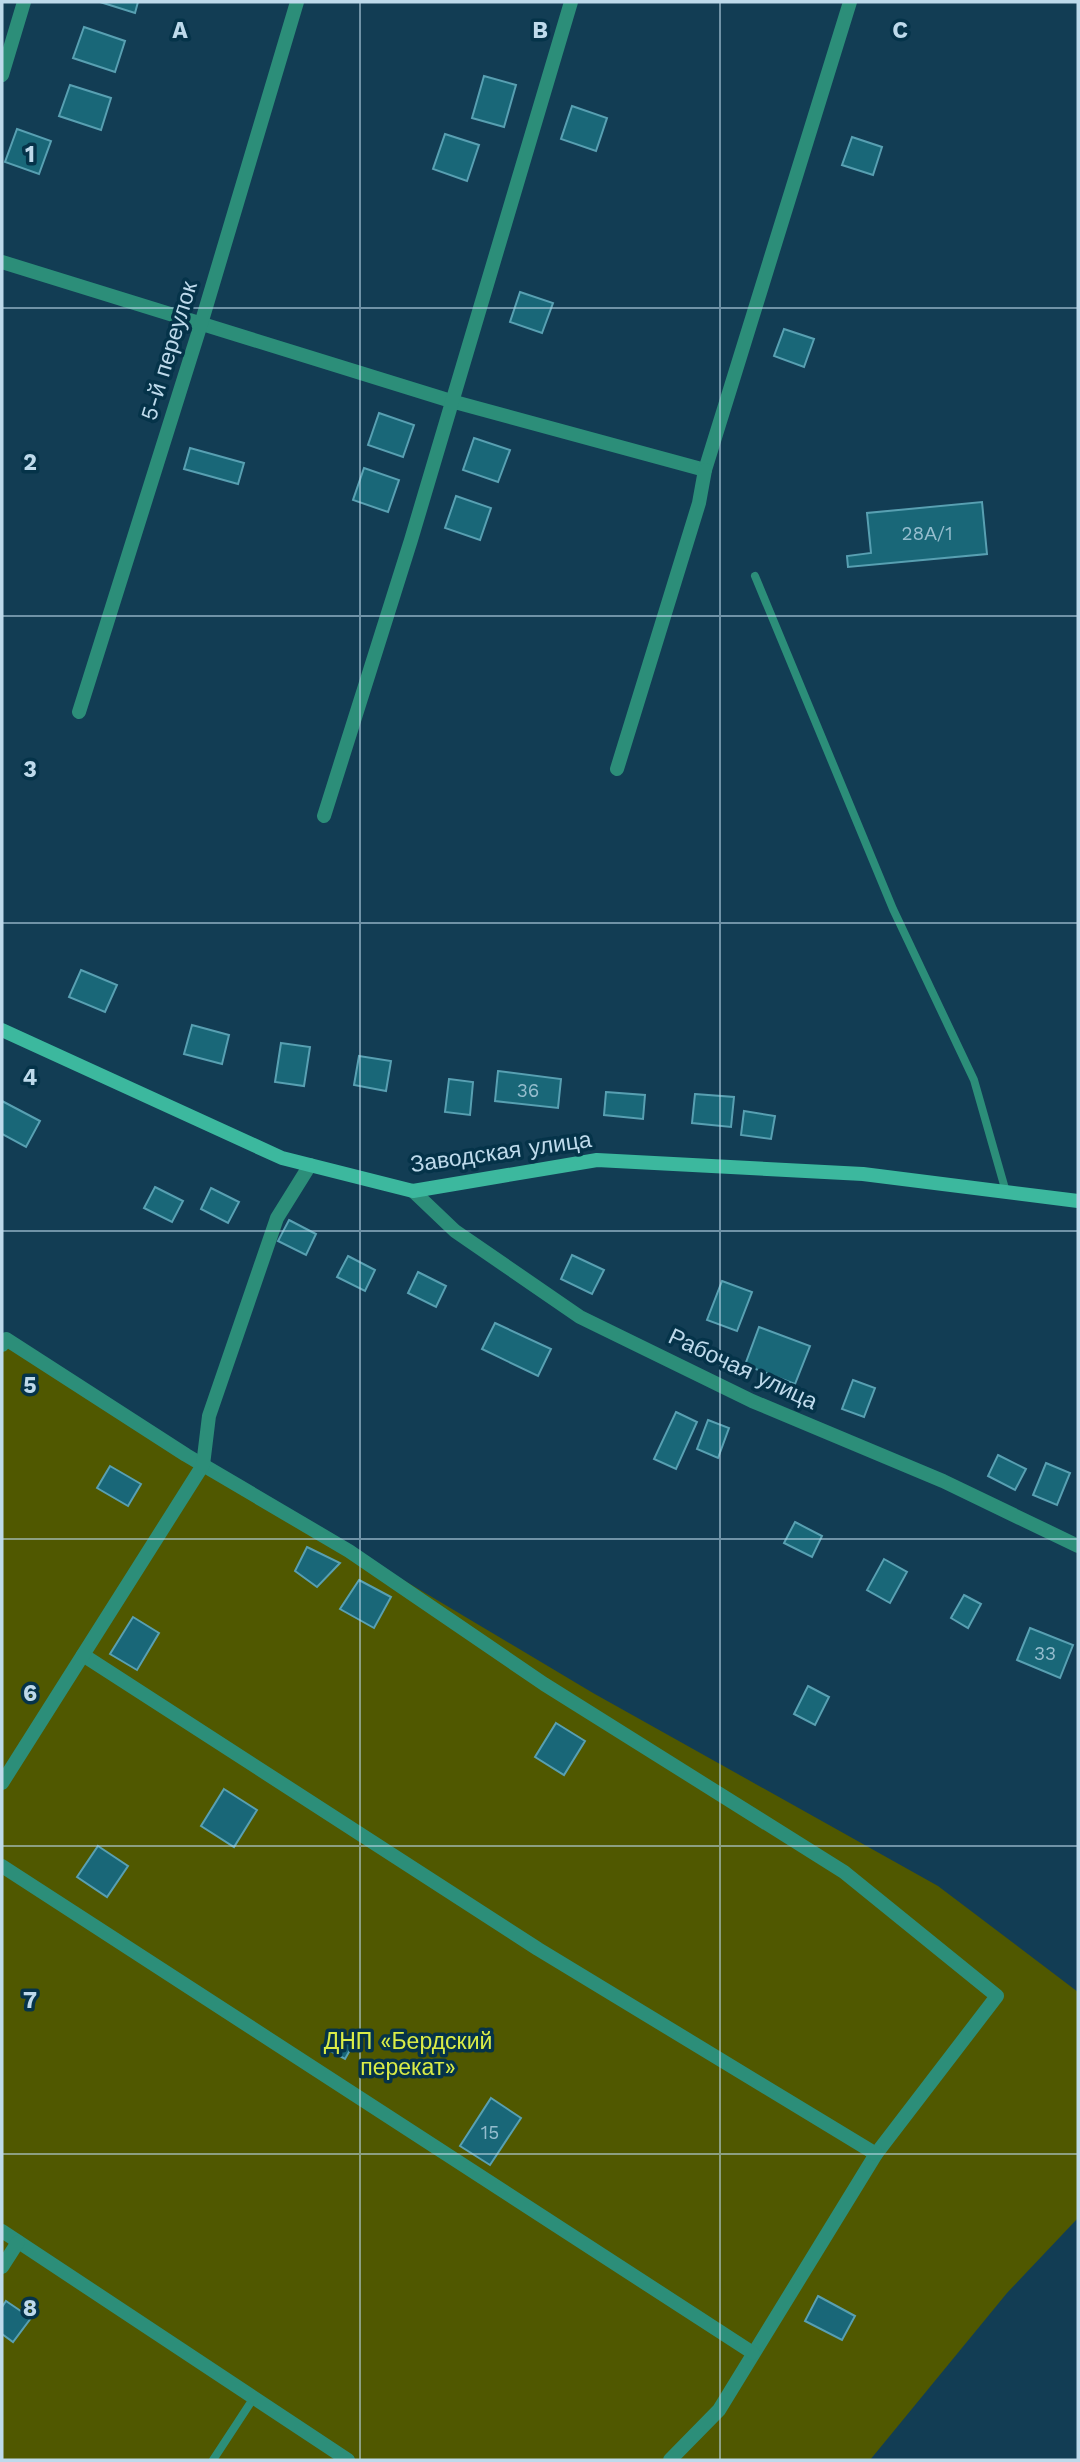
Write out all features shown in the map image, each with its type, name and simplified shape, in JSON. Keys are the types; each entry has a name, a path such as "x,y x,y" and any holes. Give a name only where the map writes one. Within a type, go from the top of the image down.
{"street":[{"path":"2,75 24,2"},
{"name":"5-й переулок","path":"79,712 201,324 297,2"},
{"path":"324,816 411,540 571,2"},
{"path":"617,769 699,503 705,470 850,2"},
{"path":"2,262 451,401 705,470"},
{"name":"Заводская улица","path":"2,1030 282,1158 413,1191 597,1160 863,1174 1078,1201"},
{"path":"2,1783 203,1465 209,1416 277,1218 310,1165"},
{"name":"Рабочая улица","path":"413,1191 455,1231 580,1317 752,1401 943,1481 1078,1546"},
{"path":"2,1345 6,1339 203,1465 349,1551 544,1684 844,1872 997,1996 876,2154 719,2410 670,2460"},
{"path":"83,1655 538,1950 876,2154"},
{"path":"2,1866 753,2353"},
{"path":"2,2231 348,2460"},
{"path":"2,2267 18,2242"}],"lane":[{"path":"755,576 893,909 974,1080 1006,1192"},
{"path":"213,2460 253,2399"}],"green space":[{"name":"ДНП «Бердский перекат»","path":"2,1341 593,1693 938,1886 1078,1992 1078,2218 1007,2293 870,2460 2,2460"}],"building":[{"path":"100,2 138,2 135,13"},
{"path":"84,27 125,41 115,72 73,58"},
{"path":"484,76 516,85 504,127 472,118"},
{"path":"70,85 111,98 101,130 59,116"},
{"path":"572,106 607,118 596,151 561,139"},
{"path":"17,129 51,141 39,174 5,162"},
{"path":"445,134 479,145 467,181 433,169"},
{"path":"852,137 882,147 873,175 842,165"},
{"path":"520,292 553,303 542,333 510,322"},
{"path":"784,329 814,339 804,367 774,356"},
{"path":"379,413 414,425 403,457 368,445"},
{"path":"474,438 510,450 498,482 463,470"},
{"path":"190,448 244,463 238,484 184,469"},
{"path":"364,468 399,480 388,512 353,500"},
{"path":"456,496 491,508 480,540 445,528"},
{"path":"982,502 987,554 848,567 847,556 871,553 867,513"},
{"path":"81,970 117,985 105,1012 69,997"},
{"path":"192,1025 229,1035 222,1064 184,1054"},
{"path":"281,1043 310,1047 304,1086 275,1082"},
{"path":"359,1056 391,1061 386,1091 354,1085"},
{"path":"498,1071 561,1079 558,1108 495,1101"},
{"path":"449,1079 473,1082 470,1115 445,1112"},
{"path":"606,1092 645,1095 643,1119 604,1115"},
{"path":"695,1094 734,1097 731,1127 692,1123"},
{"path":"2,1101 40,1121 26,1147 2,1134"},
{"path":"744,1111 775,1116 771,1139 741,1135"},
{"path":"155,1187 183,1201 172,1222 144,1208"},
{"path":"211,1188 239,1202 228,1223 201,1209"},
{"path":"289,1220 316,1234 306,1255 278,1241"},
{"path":"572,1255 604,1270 592,1294 561,1279"},
{"path":"348,1256 375,1270 365,1291 337,1277"},
{"path":"418,1272 446,1286 436,1307 408,1293"},
{"path":"722,1281 752,1292 737,1331 707,1320"},
{"path":"495,1323 551,1349 538,1376 482,1349"},
{"path":"759,1327 810,1346 795,1384 745,1365"},
{"path":"853,1380 875,1388 864,1417 842,1409"},
{"path":"676,1412 697,1422 676,1469 654,1459"},
{"path":"708,1420 729,1428 718,1458 697,1449"},
{"path":"998,1455 1026,1469 1015,1490 988,1476"},
{"path":"1046,1463 1070,1473 1057,1505 1033,1495"},
{"path":"110,1466 141,1484 128,1506 97,1488"},
{"path":"795,1522 822,1536 812,1557 784,1543"},
{"path":"307,1547 340,1563 317,1587 295,1571"},
{"path":"884,1559 907,1572 890,1603 867,1590"},
{"path":"359,1580 391,1597 374,1628 340,1609"},
{"path":"964,1595 981,1604 968,1628 951,1618"},
{"path":"133,1617 159,1633 137,1670 110,1654"},
{"path":"1030,1628 1073,1645 1060,1678 1017,1660"},
{"path":"808,1686 829,1697 815,1725 794,1714"},
{"path":"556,1723 585,1741 564,1775 535,1757"},
{"path":"224,1789 257,1810 234,1847 201,1826"},
{"path":"98,1846 128,1866 107,1897 77,1877"},
{"path":"334,2032 354,2043 345,2059 325,2048"},
{"path":"491,2098 521,2118 490,2165 460,2146"},
{"path":"818,2296 855,2316 842,2340 805,2321"},
{"path":"6,2301 31,2318 13,2342 2,2334 2,2307"}]}
